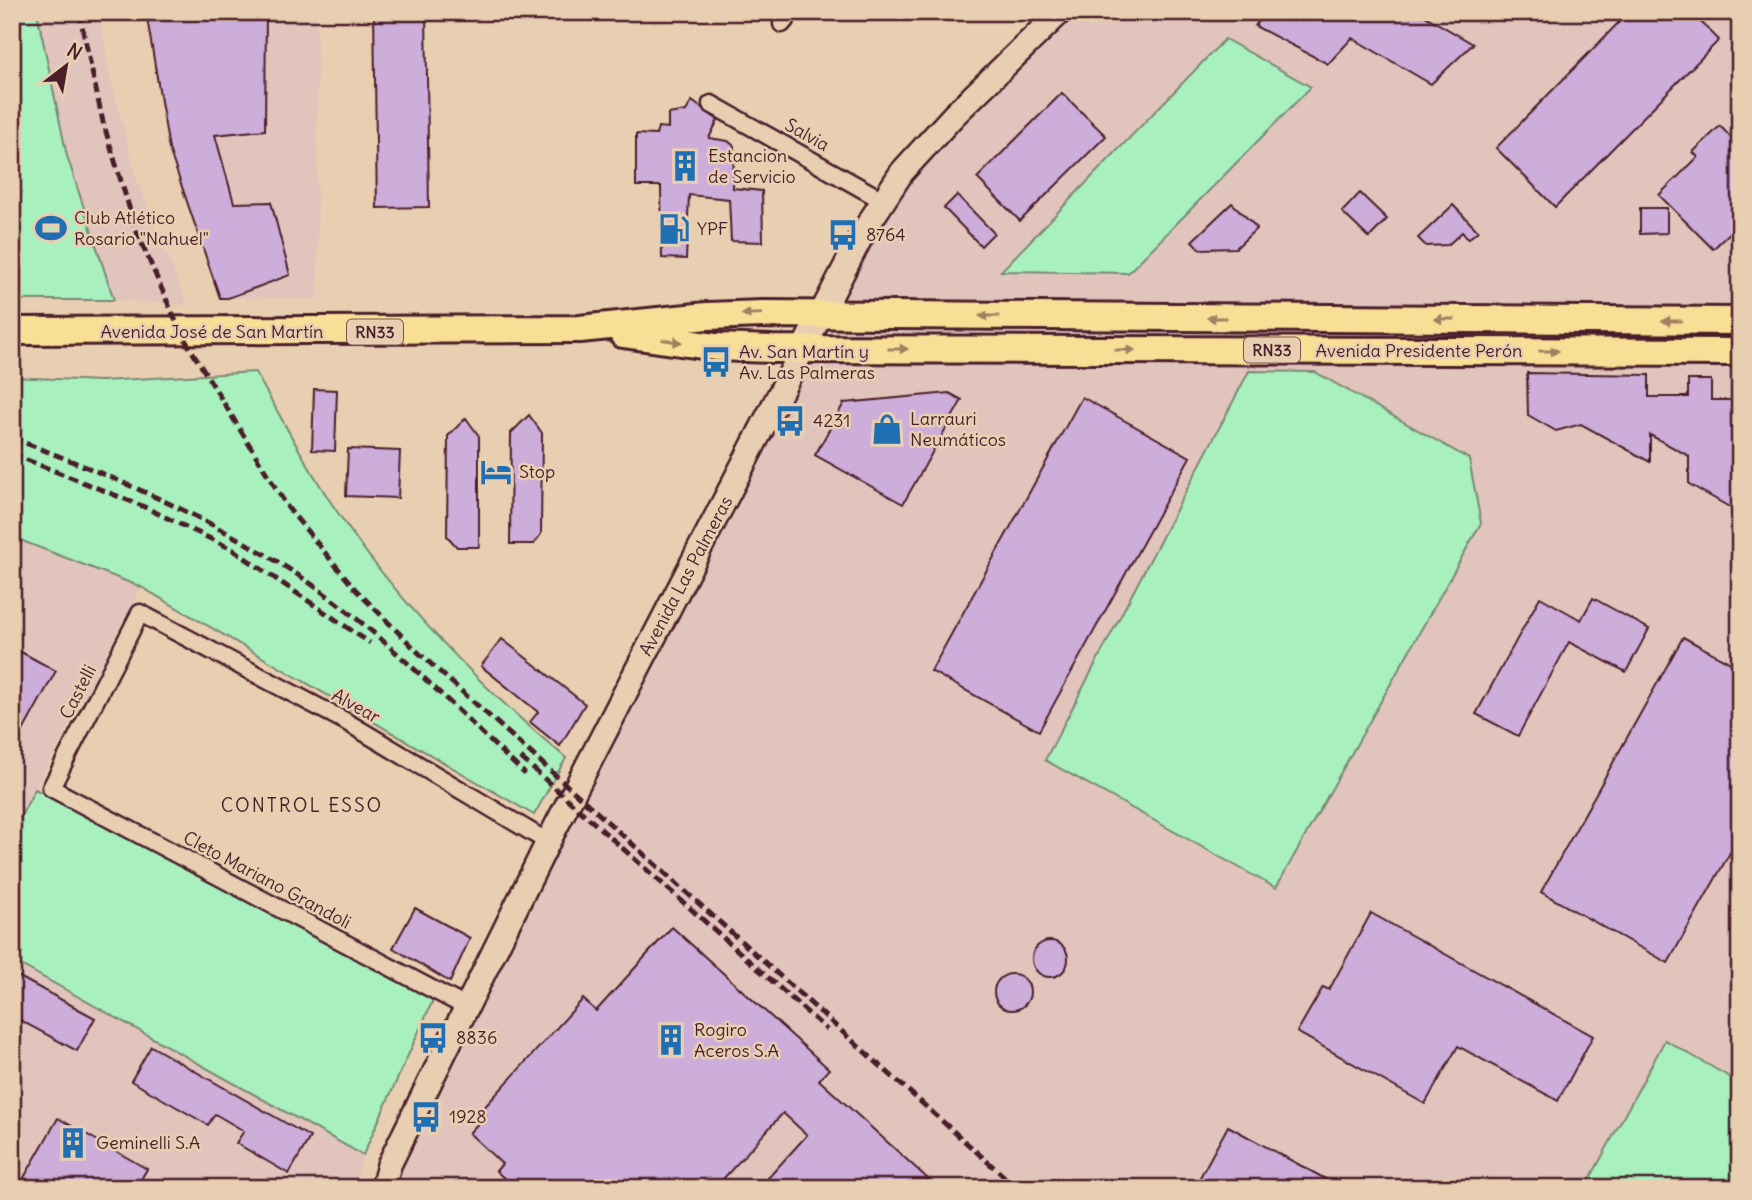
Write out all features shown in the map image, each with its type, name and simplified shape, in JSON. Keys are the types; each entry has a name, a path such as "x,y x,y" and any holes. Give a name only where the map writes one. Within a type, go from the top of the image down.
{"main road":[{"name":"Avenida Las Palmeras","path":"383,1188 389,1165 548,842 805,349 820,315 884,201 902,172 954,115 1060,12"},
{"name":"Avenida Presidente Perón","path":"820,315 1740,321"},
{"name":"Avenida José de San Martín","path":"12,331 181,333 580,329 707,316 820,315"},
{"name":"Avenida José de San Martín","path":"580,329 716,347 805,349"},
{"name":"Avenida Presidente Perón","path":"805,349 1740,352"}],"street":[{"name":"Salvia","path":"711,104 884,201"},
{"name":"Alvear","path":"140,613 345,721 548,842"},
{"name":"Castelli","path":"51,788 140,613"},
{"name":"Cleto Mariano Grandoli","path":"51,788 466,1007"}],"shaded area":[{"path":"37,12 100,12 108,67 137,180 188,306 114,300 67,156"},
{"path":"146,12 317,12 318,299 220,298 169,151"},
{"path":"1060,12 1740,12 1740,1188 383,1188 865,229"},
{"path":"12,537 141,587 12,833"},
{"path":"12,960 363,1155 355,1188 12,1188"}],"green space":[{"name":"Club Atlético Rosario \"Nahuel\"","path":"12,12 37,12 67,156 114,300 12,300"},
{"path":"1225,39 1311,87 1128,273 1001,271"},
{"path":"1249,371 1315,372 1469,459 1481,523 1276,888 1045,760"},
{"path":"255,372 325,493 385,577 473,673 566,758 534,815 141,587 12,537 12,377 101,381"},
{"path":"35,789 433,1000 363,1155 12,960 12,833"},
{"path":"1665,1040 1740,1083 1740,1188 1585,1188"}],"building":[{"path":"146,12 266,12 265,130 215,135 234,203 271,202 290,275 228,298 220,298 169,149"},
{"path":"426,12 429,207 377,208 374,13"},
{"path":"1264,12 1418,12 1473,44 1431,84 1352,38 1328,64 1255,26"},
{"path":"1629,12 1691,12 1719,40 1555,207 1496,148"},
{"path":"1062,93 1106,136 1020,221 977,178"},
{"name":"Estancion de Servicio","path":"692,101 718,120 709,138 728,141 734,146 733,188 762,191 763,242 731,241 729,199 689,195 686,259 662,258 661,186 636,186 636,134 656,135 658,127 668,128 668,114 686,111"},
{"path":"1720,126 1740,147 1740,223 1713,249 1659,195 1698,157 1693,152"},
{"path":"1360,193 1387,219 1369,238 1342,212"},
{"path":"957,195 994,233 981,246 944,208"},
{"path":"1232,203 1257,228 1236,248 1200,249 1192,241"},
{"path":"1453,205 1478,231 1468,239 1462,232 1448,245 1426,246 1418,238"},
{"path":"1640,208 1667,208 1667,233 1640,234"},
{"path":"1527,373 1649,375 1649,397 1688,397 1688,380 1711,380 1711,400 1740,400 1740,513 1689,484 1689,456 1650,435 1650,462 1581,424 1556,431 1528,415"},
{"path":"314,389 337,390 335,451 312,450"},
{"name":"Larrauri Neumáticos","path":"949,393 962,400 903,504 815,455 844,403"},
{"path":"1082,397 1190,457 1039,731 931,671"},
{"path":"529,415 542,433 541,534 534,544 510,544 511,433"},
{"path":"466,418 479,436 479,547 457,547 447,536 448,436"},
{"path":"348,449 400,451 398,498 346,496"},
{"path":"1540,597 1581,620 1593,598 1649,629 1626,672 1569,642 1518,736 1476,714"},
{"path":"1683,637 1740,668 1740,835 1668,963 1541,892"},
{"path":"502,639 585,704 560,746 530,722 538,712 481,666"},
{"path":"12,647 56,671 12,751"},
{"path":"415,908 470,938 450,982 393,948"},
{"path":"1371,913 1593,1036 1558,1101 1458,1046 1425,1104 1297,1032 1323,987 1329,990"},
{"name":"Rogiro Aceros S.A","path":"672,927 829,1069 819,1080 938,1188 759,1188 807,1135 783,1113 715,1188 515,1188 496,1171 502,1164 469,1133 486,1115 481,1111 583,999 596,1011"},
{"path":"1050,941 1063,946 1068,959 1063,972 1050,977 1037,972 1032,959 1037,946"},
{"path":"12,973 95,1018 77,1051 12,1016"},
{"path":"1012,974 1025,979 1030,992 1025,1005 1012,1010 999,1005 994,992 999,979"},
{"path":"151,1046 310,1137 289,1174 236,1143 244,1131 215,1114 208,1125 131,1081"},
{"name":"Geminelli S.A","path":"58,1118 147,1169 136,1188 18,1188"},
{"path":"1228,1126 1342,1188 1215,1188 1199,1179"}],"railway":[{"path":"79,12 103,122 136,230 181,333 288,508 356,590 420,654 1017,1188"},
{"path":"12,438 164,501 237,538 307,581 365,625 525,774"},
{"path":"12,454 140,505 232,549 370,643"},
{"path":"521,758 827,1030"}],"place":[{"name":"Estancion de Servicio","path":"685,166"},
{"name":"Club Atlético Rosario \"Nahuel\"","path":"51,228"},
{"name":"YPF","path":"674,229"},
{"name":"8764","path":"843,235"},
{"name":"Av. San Martín y Av. Las Palmeras","path":"716,362"},
{"name":"4231","path":"790,421"},
{"name":"Larrauri Neumáticos","path":"887,429"},
{"name":"Stop","path":"496,472"},
{"name":"8836","path":"433,1038"},
{"name":"Rogiro Aceros S.A","path":"671,1040"},
{"name":"1928","path":"426,1117"},
{"name":"Geminelli S.A","path":"73,1143"}],"district":[{"name":"CONTROL ESSO","path":"302,805"}]}
